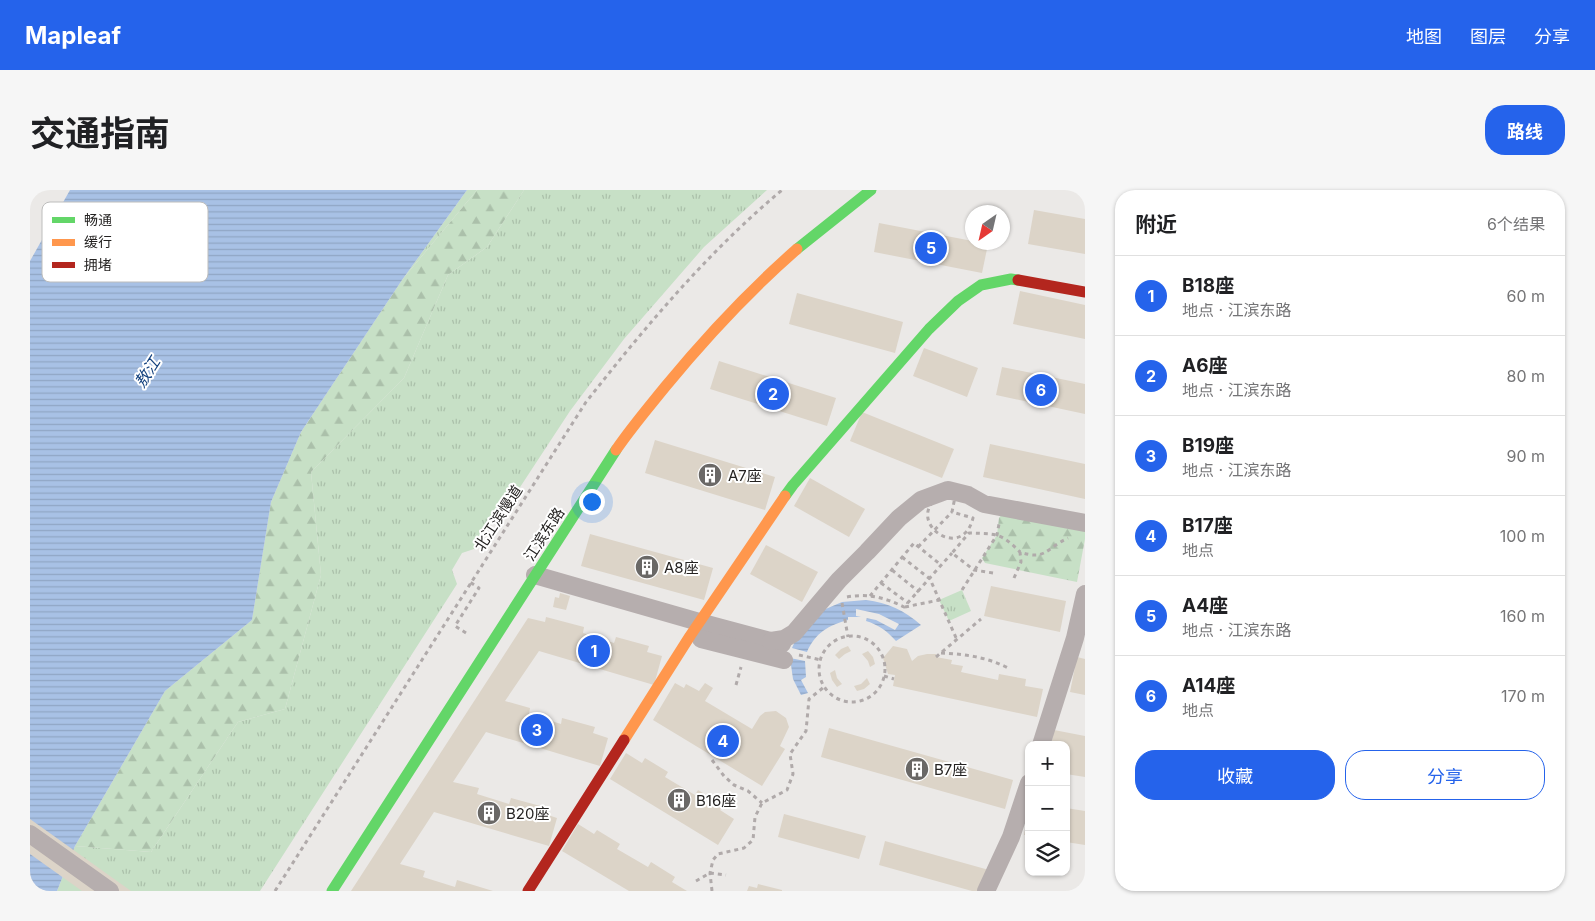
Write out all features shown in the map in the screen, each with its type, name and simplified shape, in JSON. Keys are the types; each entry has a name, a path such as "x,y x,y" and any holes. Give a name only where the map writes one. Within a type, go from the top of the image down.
{"main road":[{"name":"江滨东路","path":"332,891 628,432 682,366 735,308 798,248 871,190"},
{"path":"528,891 793,485 929,329 958,301 981,285 1011,279 1085,292"}],"street":[{"path":"535,575 697,632 784,650 784,639 794,634 839,580 899,518 921,500 948,490 968,495 984,504 1085,522"},
{"path":"1042,741 1075,638 1085,594"},
{"path":"674,683 697,632"},
{"path":"986,891 1012,837 1028,786"},
{"path":"30,834 110,891"}],"path":[{"name":"北江滨慢道","path":"275,891 586,402 640,332 708,258 760,208 782,190"},
{"path":"918,547 933,530 952,512 956,492 949,491 931,503 928,517 933,530 938,535 952,538 966,532 973,518 952,512"},
{"path":"962,590 998,534 999,518 1006,508"},
{"path":"904,607 970,533 998,534 1007,539 1020,552 1033,556 1049,551 1058,543 1071,537"},
{"path":"870,596 914,543 942,565"},
{"path":"1014,578 1021,562 1020,552"},
{"path":"952,553 974,570 993,573"},
{"path":"902,557 930,579 957,640"},
{"path":"892,570 919,592"},
{"path":"466,633 455,626 479,588 470,582"},
{"path":"881,583 908,603"},
{"path":"848,637 842,601 848,596 870,596 890,600 904,607 940,600"},
{"path":"936,657 981,619"},
{"path":"848,637 864,639 874,645 881,654 885,664 884,676 880,686 873,695 863,700 852,702 841,700 824,687 820,677 819,667 821,660 827,648 834,642 848,637"},
{"path":"784,650 821,660"},
{"path":"941,652 995,661 1008,668"},
{"path":"884,676 894,679"},
{"path":"712,891 710,873 713,860 718,854 744,848 753,840 755,817 762,803 787,790 793,774 790,754 806,732 809,699 824,687"},
{"path":"712,760 724,776 734,785 748,791 762,803"},
{"path":"696,881 710,873 726,875"}],"green space":[{"path":"467,190 477,190 402,280"},
{"path":"477,190 524,190 487,247 448,275 404,378 311,472 321,575 285,709 238,722 151,852 75,846 165,691 252,620 271,502 301,432 402,280"},
{"path":"524,190 767,190 704,247 624,339 570,411 509,504 499,511 474,549 462,553 452,570 457,584 260,891 57,891 75,846 151,852 238,722 285,709 321,575 311,472 404,378 448,275 487,247"},
{"path":"1002,514 1085,528 1085,539 1077,582 985,563 982,558 997,535 999,518"},
{"path":"962,590 971,611 949,621 939,600"}],"water":[{"name":"敖江","path":"70,190 467,190 402,280 301,432 271,502 252,620 165,691 75,846 57,891 30,891 30,261 42,240 42,282 208,282 208,202 63,202"},
{"path":"866,600 895,608 921,625 896,641 883,629 866,621 867,617 848,617 848,620 829,627 818,635 807,652 792,648 795,641 821,611 842,602"},
{"path":"790,658 805,661 806,677 801,680 808,693 801,695 793,679"}],"pier":[{"path":"856,609 879,614 899,624 895,630 876,620 856,616"}],"building":[{"path":"1034,210 1085,219 1085,254 1028,244"},
{"path":"879,223 965,240 965,250 987,250 982,273 874,252"},
{"path":"1020,291 1085,305 1085,339 1013,324"},
{"path":"797,293 903,322 895,353 789,324"},
{"path":"924,348 978,368 967,397 913,376"},
{"path":"719,361 836,398 827,426 710,389"},
{"path":"1002,367 1085,384 1085,414 996,395"},
{"path":"862,412 954,449 942,478 850,441"},
{"name":"A7座","path":"655,440 775,477 765,510 645,473"},
{"path":"990,444 1085,464 1085,499 983,477"},
{"path":"810,478 865,509 849,537 794,506"},
{"name":"A8座","path":"590,534 713,568 704,600 581,566"},
{"path":"766,545 818,572 802,602 750,574"},
{"path":"991,586 1066,601 1060,632 984,616"},
{"path":"560,593 570,596 566,610 553,607 555,597 559,598"},
{"path":"546,617 584,627 583,633 614,643 616,637 649,646 647,652 662,656 654,685 539,651 505,701 530,708 529,714 561,724 562,718 595,727 593,733 608,738 600,766 486,732 453,782 479,788 477,794 509,804 511,798 544,807 542,813 557,818 549,846 434,812 400,864 425,871 423,877 455,887 457,880 493,891 351,891 528,618 545,622"},
{"path":"848,646 851,651 839,659 835,655 841,649"},
{"path":"893,646 907,649 912,661 918,656 936,654 936,657 952,660 951,664 963,666 961,672 998,680 999,674 1026,679 1025,686 1043,689 1037,717 893,686 895,675 888,674 883,658"},
{"path":"868,651 873,657 875,664 870,667 862,654"},
{"path":"1077,657 1085,659 1085,695 1070,692"},
{"path":"835,670 837,678 842,684 837,687 830,673"},
{"path":"867,678 870,684 864,689 857,691 854,686 861,684"},
{"path":"675,683 684,688 686,684 699,691 705,683 713,688 705,701 752,729 760,716 765,712 776,711 786,718 789,727 780,746 785,749 762,786 653,720"},
{"name":"B7座","path":"829,728 1013,780 1005,809 821,757"},
{"path":"1054,730 1085,736 1085,777 1070,775 1070,741 1052,741"},
{"name":"B16座","path":"626,753 642,763 645,758 668,772 665,777 695,795 698,790 723,805 720,810 734,819 718,845 610,779"},
{"path":"1070,809 1085,811 1085,845 1070,843"},
{"path":"784,814 866,836 859,859 778,837"},
{"path":"30,819 131,891 82,891 30,854"},
{"path":"578,824 594,834 597,830 620,844 617,849 648,867 651,862 675,877 672,882 687,891 629,891 562,851"},
{"path":"885,841 989,870 983,891 972,891 879,865"},
{"path":"758,884 782,891 747,891 749,886 757,888"}],"traffic: fast":[{"path":"797,249 871,190"},
{"path":"785,496 929,329 958,301 981,285 1011,279 1018,280"},
{"path":"332,891 616,450"}],"traffic: slow":[{"path":"616,450 665,387 712,332 762,281 797,249"},
{"path":"624,740 690,636 785,496"}],"traffic: jam":[{"path":"1018,280 1085,292"},
{"path":"528,891 624,740"}],"place":[{"name":"A4座","path":"931,248"},
{"name":"A14座","path":"1041,390"},
{"name":"A6座","path":"773,394"},
{"name":"A7座","path":"710,475"},
{"name":"A8座","path":"647,567"},
{"name":"B18座","path":"594,651"},
{"name":"B19座","path":"537,730"},
{"name":"B17座","path":"723,741"},
{"name":"B7座","path":"917,769"},
{"name":"B16座","path":"679,800"},
{"name":"B20座","path":"489,813"}]}
